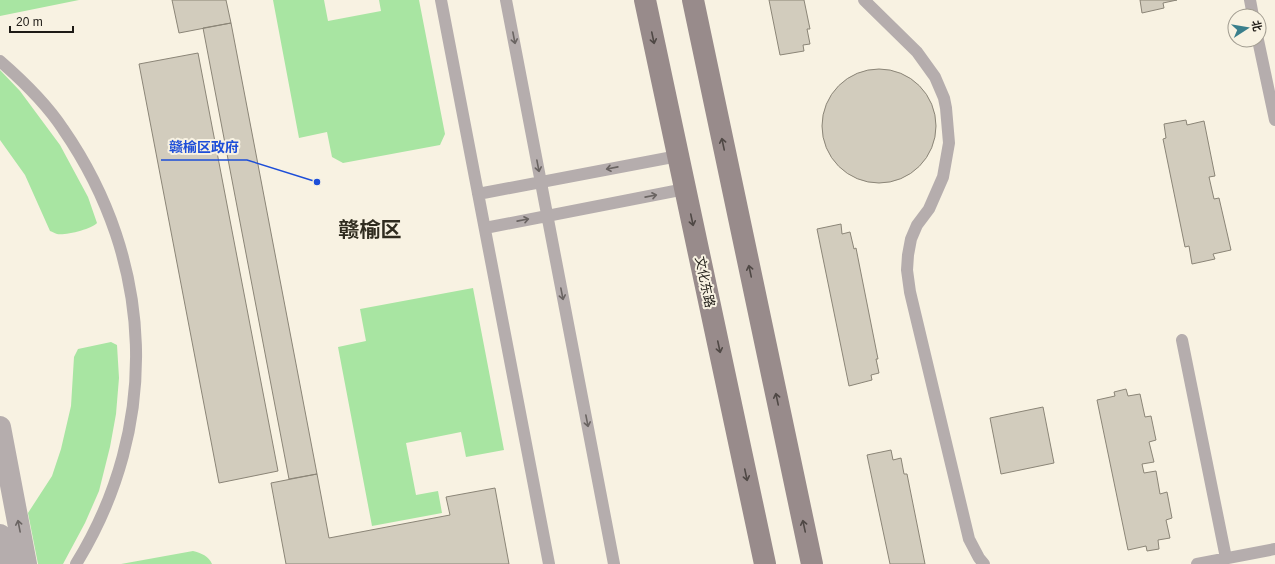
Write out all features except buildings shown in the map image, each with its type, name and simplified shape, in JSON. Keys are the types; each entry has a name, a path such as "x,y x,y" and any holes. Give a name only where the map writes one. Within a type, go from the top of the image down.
{"main road":[{"name":"文化东路","path":"645,0 764,564"},
{"path":"693,0 812,564"}],"street":[{"path":"0,427 26,564"},
{"path":"0,535 6,564"}],"lane":[{"path":"441,0 549,564"},
{"path":"506,0 614,564"},
{"path":"864,0 917,52 935,77 944,98 949,143 943,177 929,209 917,225 911,239 907,270 910,292 969,539 979,558 984,564"},
{"path":"1260,48 1275,120"},
{"path":"0,60 19,77 63,128 97,185 121,248 133,308 136,349 136,383 132,417 125,451 103,515 76,564"},
{"path":"478,194 678,156"},
{"path":"485,228 685,189"},
{"path":"1182,340 1226,558"},
{"path":"1197,564 1275,549"}],"green space":[{"path":"0,0 79,0 0,16"},
{"path":"273,0 324,0 328,21 381,11 379,0 419,0 445,134 440,145 343,163 332,157 327,132 299,138"},
{"path":"0,70 20,91 60,145 88,197 97,223 94,225 78,232 66,234 57,234 50,231 25,175 0,140"},
{"path":"473,288 504,450 466,457 461,432 406,443 416,495 438,491 442,513 372,526 338,347 366,341 360,309"},
{"path":"111,342 117,345 119,378 116,414 110,447 99,491 85,523 63,564 38,564 28,513 52,476 61,449 71,406 74,357 78,349"},
{"path":"193,551 204,555 212,564 121,564"}],"place":[{"name":"赣榆区政府","path":"317,182"}],"district":[{"name":"赣榆区","path":"370,229"}]}
